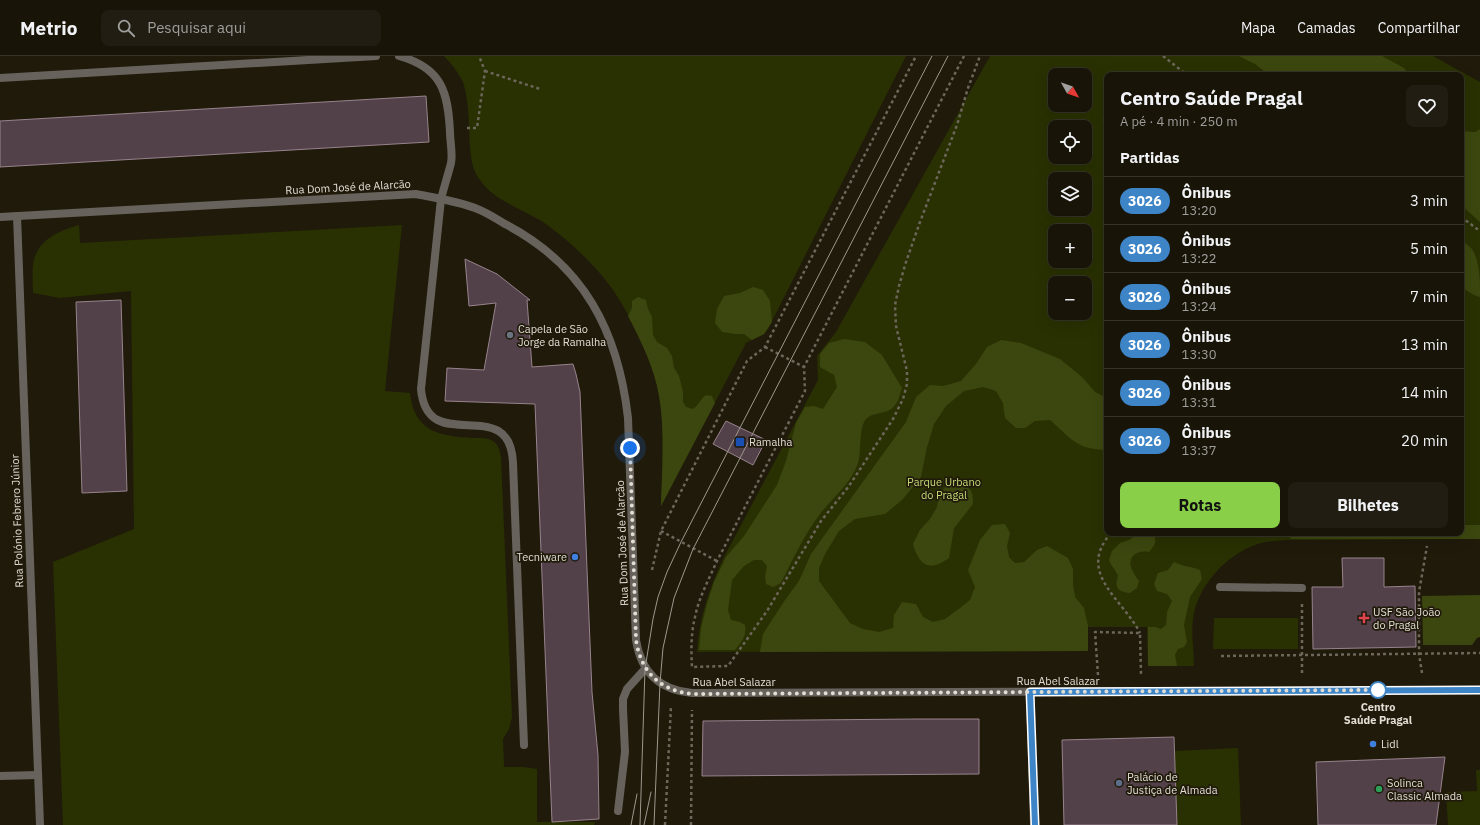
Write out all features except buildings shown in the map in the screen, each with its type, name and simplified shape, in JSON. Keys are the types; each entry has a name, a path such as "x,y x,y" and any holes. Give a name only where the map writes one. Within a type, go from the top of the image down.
{"street":[{"path":"0,78 376,56"},
{"path":"399,56 420,64 437,78 446,99 448,110 451,162 441,199 421,389 422,400 427,411 434,418 442,422 496,429 504,436 511,448 513,459 524,745"},
{"name":"Rua Dom José de Alarcão","path":"0,217 416,194 475,208 517,230 548,251 566,268 586,293 609,335 624,382 628,418 636,640 638,651 645,668"},
{"name":"Rua Polónio Febrero Júnior","path":"17,216 40,825"},
{"path":"1220,587 1302,588"},
{"path":"618,811 625,752 624,699 627,689 645,668"},
{"name":"Rua Abel Salazar","path":"645,668 660,683 669,688 692,694 1480,690"},
{"path":"1030,692 1034,825"},
{"path":"0,776 38,775"}],"path":[{"path":"465,128 477,128 486,71 479,56"},
{"path":"651,577 661,531 747,361 765,347 916,56"},
{"path":"964,56 804,367 805,391 704,589 695,617 691,641 692,667 728,666 767,611 821,521 849,486 892,419 903,399 907,384 907,372 896,326 895,305 899,286 920,222 957,126 968,88 980,56"},
{"path":"1163,56 1183,72"},
{"path":"486,71 540,89"},
{"path":"1464,219 1480,231"},
{"path":"765,347 804,367"},
{"path":"661,531 717,561"},
{"path":"1109,536 1099,551 1098,569 1102,579 1134,621 1140,633 1141,692"},
{"path":"1425,690 1419,654 1419,592 1426,546"},
{"path":"1302,588 1302,690"},
{"path":"1099,692 1095,632 1140,633"},
{"path":"1221,656 1480,653"},
{"path":"664,825 670,706 677,706"},
{"path":"691,825 692,706"}],"green space":[{"path":"444,56 906,56 768,329 764,334 746,343 661,506 663,438 662,411 653,371 636,329 610,285 582,254 544,223 505,202 491,192 480,180 475,172 471,159 468,112 464,86 458,73"},
{"name":"Parque Urbano do Pragal","path":"990,56 1433,56 1462,72 1104,72 1104,536 1464,536 1464,73 1480,82 1480,539 1286,540 1255,545 1244,550 1223,565 1206,584 1200,595 1192,625 1194,666 1148,666 1147,627 1088,627 1088,651 697,652 700,627 709,593 723,559 818,380 817,356 836,332"},
{"path":"1239,56 1382,56 1404,68 1407,72 1265,72 1255,64"},
{"path":"1480,129 1480,222 1464,208 1464,131 1475,132"},
{"path":"79,225 80,243 402,225 385,391 410,393 412,406 417,416 423,424 430,429 449,436 491,440 495,442 501,455 512,717 509,729 503,739 504,767 537,769 537,822 595,822 594,825 63,825 53,562 134,529 131,291 60,298 33,293 33,265 35,256 39,249 56,234"},
{"path":"1464,244 1472,249 1478,263 1480,297 1464,289"},
{"path":"753,287 763,290 770,301 772,322 764,334 752,340 744,334 722,332 715,323 717,309 724,296 740,293"},
{"path":"638,297 646,300 652,317 653,335 657,342 667,348 672,356 674,368 679,376 683,392 683,402 686,407 693,409 706,395 712,396 715,403 661,506 663,436 659,396 654,375 628,316 632,308 632,301"},
{"path":"844,339 865,342 882,355 902,388 898,401 889,410 866,419 862,428 859,458 855,471 814,522 799,547 781,583 773,587 766,584 765,576 767,566 762,560 754,560 744,566 732,580 728,610 731,620 745,625 743,639 735,650 699,650 701,628 714,582 726,557 744,536 777,485 786,461 796,423 805,407 814,406 823,409 837,387 834,375 820,367 820,354 829,343"},
{"path":"1001,340 1021,343 1060,359 1082,377 1095,392 1104,396 1104,450 1088,448 1075,442 1050,420 1035,421 1025,428 1016,428 1005,418 1003,403 996,391 983,387 964,391 946,406 934,424 927,447 921,477 902,500 885,514 855,519 839,531 825,554 819,568 819,581 850,623 863,629 879,632 893,628 894,615 902,602 916,604 923,617 933,622 945,619 970,600 975,587 968,570 980,540 992,525 1005,524 1010,533 1007,546 1009,557 1015,563 1024,562 1037,550 1047,546 1068,558 1073,569 1075,597 1084,608 1088,626 1088,651 760,652 763,634 799,581 811,554 906,422 916,397 930,385 943,386 961,381 976,364 987,347"},
{"path":"960,483 971,491 973,496 973,504 954,528 949,558 931,566 922,562 915,551 913,544 920,530 930,519 937,507 939,495 947,485"},
{"path":"1464,525 1480,525 1480,539 1291,539 1290,536 1464,536"},
{"path":"1135,536 1154,536 1155,538 1155,543 1149,552 1139,552 1131,559 1132,569 1139,581 1137,588 1130,593 1122,592 1118,589 1116,584 1118,576 1109,560 1112,551 1120,543"},
{"path":"1174,562 1200,570 1202,579 1190,597 1184,625 1187,642 1184,647 1178,649 1175,655 1177,666 1148,666 1148,627 1161,629 1166,625 1167,612 1172,601 1167,594 1157,591 1154,584 1158,573 1168,570"},
{"path":"1480,595 1480,637 1477,638 1472,645 1423,645 1422,596"},
{"path":"1214,618 1298,618 1298,649 1213,649"},
{"path":"1238,748 1241,825 1176,825 1173,751"},
{"path":"1476,770 1480,770 1480,825 1448,825 1446,792 1477,791"}],"tram line":[{"path":"640,825 645,669 653,619 658,597 667,572 681,542 932,56"},
{"path":"654,825 660,683 663,648 674,598 693,549 948,56"},
{"path":"644,825 651,792"},
{"path":"631,825 637,794"}],"bus line":[{"name":"3026","path":"1035,825 1030,692 1480,690"}],"place":[{"name":"Capela de São Jorge da Ramalha","path":"510,335"},
{"name":"Ramalha","path":"740,442"},
{"name":"Tecniware","path":"575,557"},
{"name":"USF São João do Pragal","path":"1364,618"},
{"name":"Centro Saúde Pragal","path":"1378,690"},
{"name":"Lidl","path":"1373,744"},
{"name":"Palácio de Justiça de Almada","path":"1119,783"},
{"name":"Solinca Classic Almada","path":"1379,789"}],"route":[{"path":"630,448 636,640 638,651 645,668 660,683 681,692 692,694 1378,690"}]}
